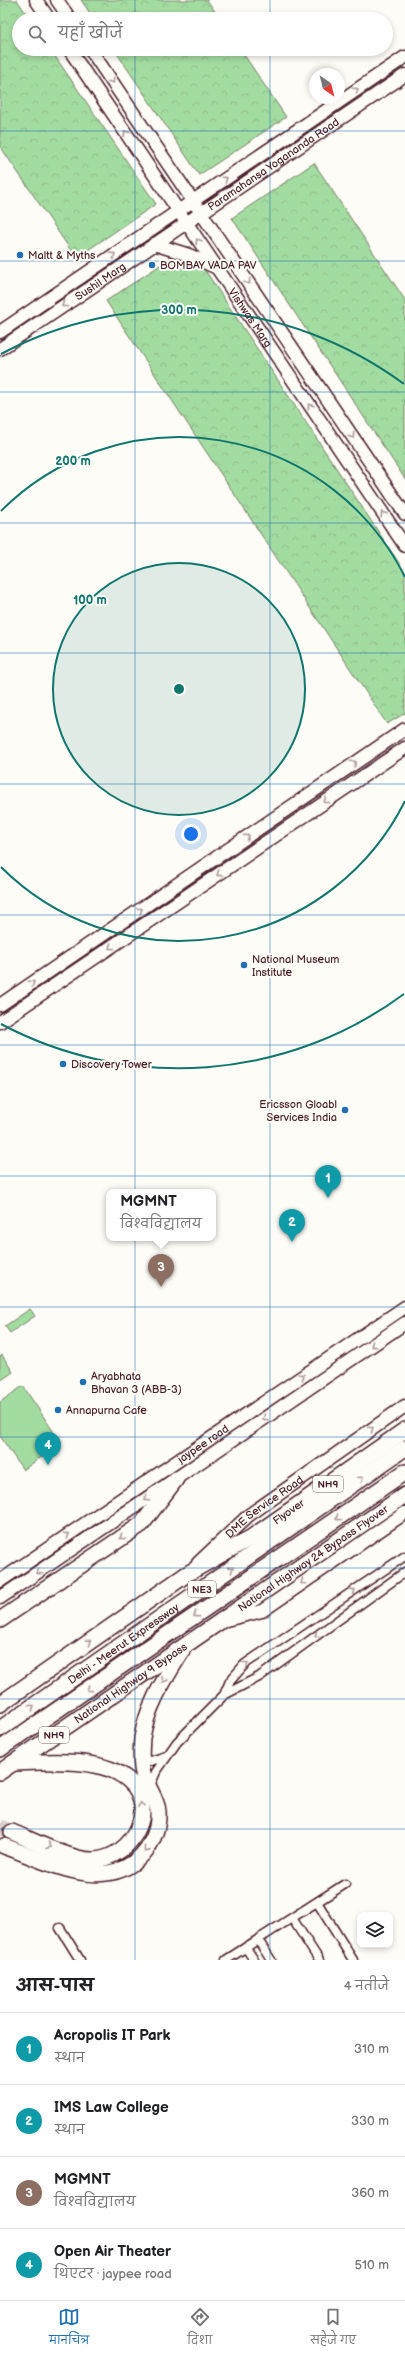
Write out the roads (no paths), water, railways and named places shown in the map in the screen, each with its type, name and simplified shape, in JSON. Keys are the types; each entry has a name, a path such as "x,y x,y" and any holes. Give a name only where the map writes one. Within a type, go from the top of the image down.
{"highway":[{"name":"Flyover","path":"0,1704 187,1574 252,1537 405,1430"},
{"name":"Delhi - Meerut Expressway","path":"0,1729 405,1448"},
{"name":"Delhi - Meerut Expressway","path":"0,1749 405,1472"},
{"path":"0,1620 142,1524 176,1479"},
{"name":"National Highway 24 Bypass Flyover","path":"221,1622 405,1495"},
{"name":"National Highway 9 Bypass","path":"0,1772 221,1622"},
{"path":"4,1846 87,1874 112,1874 137,1860 154,1838 158,1810 144,1776 141,1758 142,1738 152,1702 185,1646"},
{"path":"12,1832 77,1857 91,1860 107,1859 125,1847 134,1838 141,1822 142,1814 141,1800 134,1786 116,1772 84,1764 51,1761 13,1763"}],"street":[{"path":"36,0 44,12"},
{"path":"57,0 65,12"},
{"name":"Vishwas Marg","path":"74,56 405,546"},
{"name":"Vishwas Marg","path":"95,56 405,514"},
{"name":"Paramahansa Yogananda Road","path":"193,201 405,57"},
{"name":"Paramahansa Yogananda Road","path":"201,213 405,75"},
{"name":"Sushil Marg","path":"0,332 193,201"},
{"name":"Sushil Marg","path":"0,349 201,213"},
{"path":"154,244 189,256 218,269"},
{"path":"0,1005 405,729"},
{"path":"0,1022 405,748"},
{"name":"jaypee road","path":"0,1581 405,1307"},
{"path":"1,1596 405,1323"},
{"name":"DME Service Road","path":"187,1574 249,1515 405,1406"},
{"path":"199,1447 207,1458"},
{"path":"221,1622 262,1611 405,1513"},
{"path":"224,1696 230,1681 244,1664 405,1556"},
{"path":"149,1788 166,1756 190,1727 224,1696 259,1677 405,1572"},
{"path":"141,1758 151,1761 166,1756"},
{"path":"226,1960 345,1884"},
{"path":"316,1902 353,1960"},
{"path":"292,1918 319,1960"},
{"path":"60,1928 80,1960"},
{"path":"258,1940 271,1960"},
{"path":"246,1948 254,1960"}],"tunnel":[{"path":"0,1827 12,1832"}],"place":[{"name":"Maltt & Myths","path":"20,255"},
{"name":"BOMBAY VADA PAV","path":"152,265"},
{"name":"National Museum Institute","path":"244,965"},
{"name":"Discovery Tower","path":"63,1064"},
{"name":"Ericsson Gloabl Services India","path":"345,1110"},
{"name":"Acropolis IT Park","path":"328,1198"},
{"name":"IMS Law College","path":"292,1242"},
{"name":"MGMNT","path":"161,1287"},
{"name":"Aryabhata Bhavan 3 (ABB-3)","path":"83,1382"},
{"name":"Annapurna Cafe","path":"58,1410"},
{"name":"Open Air Theater","path":"48,1465"}]}
